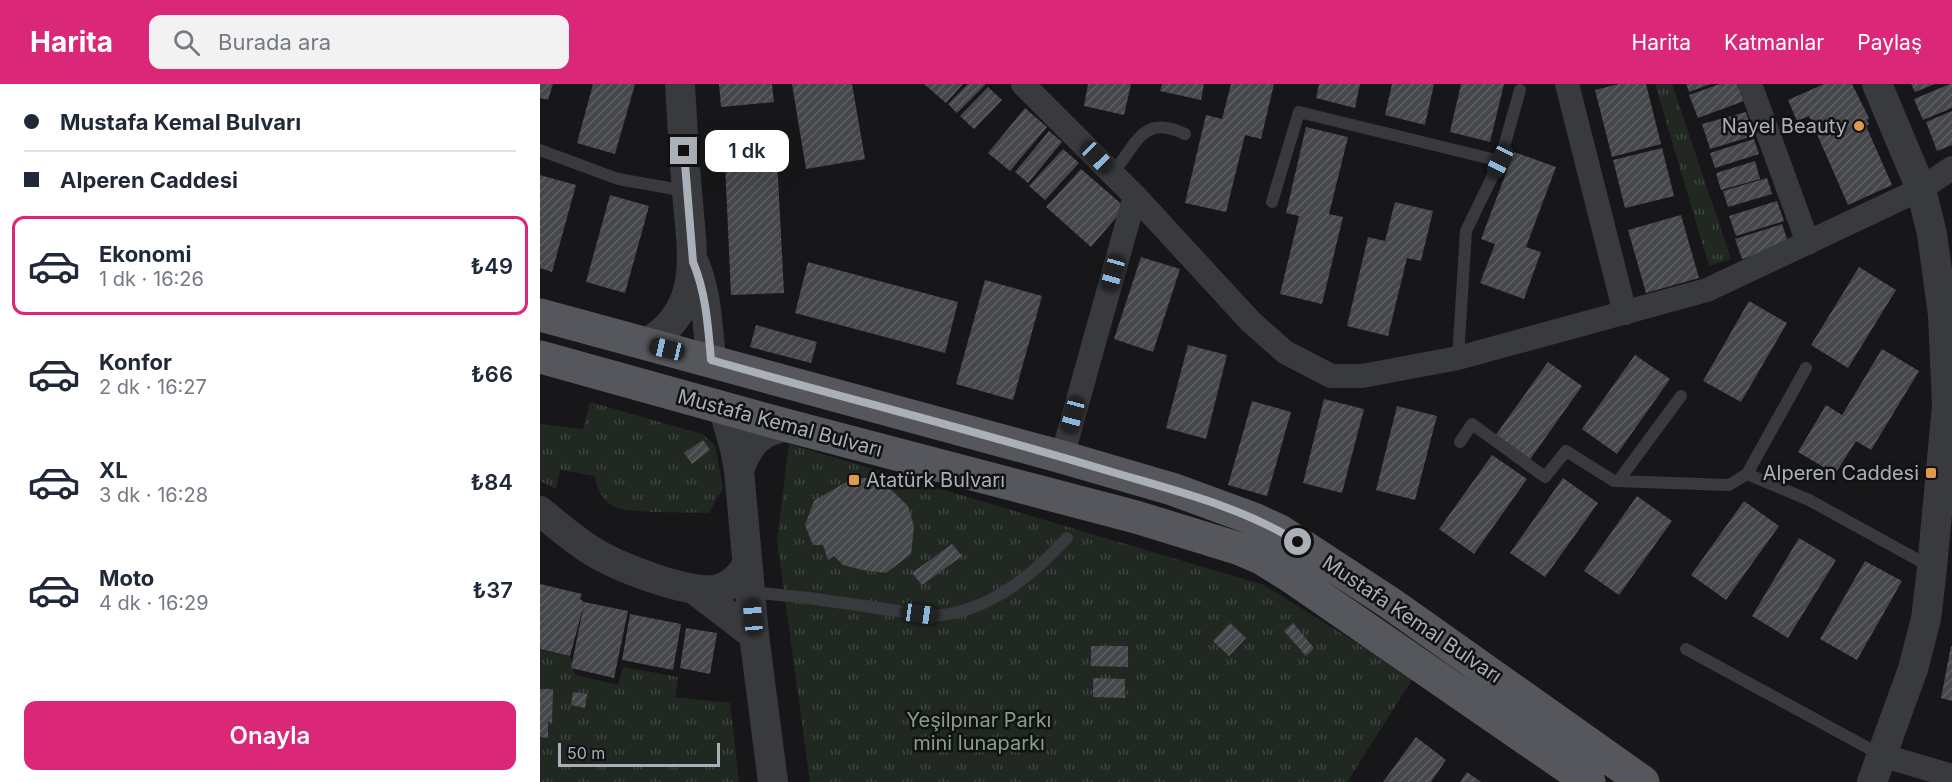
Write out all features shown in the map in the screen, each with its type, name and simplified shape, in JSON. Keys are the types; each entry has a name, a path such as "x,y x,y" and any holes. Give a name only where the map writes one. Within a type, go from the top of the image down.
{"main road":[{"name":"Mustafa Kemal Bulvarı","path":"540,315 1062,457 1227,508 1280,531 1346,573 1497,677 1643,782"},
{"name":"Mustafa Kemal Bulvarı","path":"540,357 789,426 1136,517 1221,542 1261,558 1323,598 1588,782"},
{"path":"711,360 723,407"}],"street":[{"path":"645,344 658,336 680,313 685,301 693,262 680,84"},
{"path":"1566,84 1625,313"},
{"path":"1750,84 1808,243"},
{"path":"1854,782 1876,768 1913,669 1926,619 1949,405 1943,315 1932,234 1921,189 1876,84"},
{"path":"1034,88 1251,322 1285,352 1331,376 1362,376 1458,358 1707,290 1921,189 1952,168"},
{"path":"1062,457 1135,196"},
{"path":"693,262 700,279 705,306 711,360"},
{"path":"723,407 739,470 754,635 773,782"},
{"path":"739,470 748,451 760,435 789,426"},
{"path":"540,511 574,540 594,553 641,575 694,589 718,589 740,577 749,578"},
{"path":"694,589 754,635"},
{"path":"1876,768 1952,776"}],"lane":[{"path":"1458,358 1466,231 1500,161 1520,90"},
{"path":"1272,201 1299,112 1500,161"},
{"path":"1112,173 1138,137 1148,129 1167,128 1185,134"},
{"path":"540,150 618,179 687,191"},
{"path":"1460,442 1472,424 1545,477 1566,451 1614,481 1729,485 1747,474 1806,368"},
{"path":"1619,480 1681,396"},
{"path":"1747,474 1809,500 1932,568"},
{"path":"749,578 809,598 932,616 953,615 981,606 1015,586 1051,556 1067,538"},
{"path":"1686,650 1876,768"}],"green space":[{"path":"1655,84 1672,84 1731,259 1709,266"},
{"path":"590,402 702,434 715,445 723,488 709,513 646,512 615,507 601,494 595,476 560,470 556,489 540,481 540,424 583,429"},
{"name":"Yeşilpınar Parkı mini lunaparkı","path":"789,444 1264,585 1413,678 1347,782 810,782 777,540"},
{"path":"540,650 570,656 575,675 618,685 623,667 678,677 675,697 730,703 739,782 540,782"}],"building":[{"path":"540,84 553,84 548,100 540,98"},
{"path":"593,84 635,84 615,154 577,143"},
{"path":"719,84 772,84 774,102 721,107"},
{"path":"792,84 852,84 865,159 806,169"},
{"path":"924,84 963,84 946,103"},
{"path":"968,84 986,84 957,113 948,104"},
{"path":"1088,84 1131,84 1124,115 1084,106"},
{"path":"1162,84 1204,84 1201,100 1160,91"},
{"path":"1231,84 1274,84 1261,139 1245,135 1226,212 1185,203 1206,115 1222,119"},
{"path":"1319,84 1360,84 1355,108 1316,98"},
{"path":"1392,84 1434,84 1425,125 1385,115"},
{"path":"1461,84 1504,84 1490,142 1450,132"},
{"path":"1619,84 1646,84 1661,144 1612,157 1595,90"},
{"path":"1686,84 1711,84 1689,92"},
{"path":"1720,84 1737,84 1744,101 1698,118 1689,95"},
{"path":"1824,84 1852,84 1869,118 1867,120 1869,124 1866,126 1892,185 1848,205 1809,116 1797,121 1788,100"},
{"path":"1911,84 1935,84 1915,92"},
{"path":"1952,84 1952,108 1923,120 1914,99"},
{"path":"988,87 1002,100 974,129 960,116"},
{"path":"1025,108 1047,127 1010,171 988,153"},
{"path":"1952,111 1952,145 1937,151 1926,122"},
{"path":"1746,112 1753,136 1710,149 1702,124"},
{"path":"1306,127 1348,137 1329,214 1343,217 1322,304 1280,294 1299,216 1286,213"},
{"path":"1049,131 1062,142 1028,183 1015,172"},
{"path":"776,139 784,293 731,295 724,141"},
{"path":"1754,139 1759,154 1715,168 1710,153"},
{"path":"1662,148 1674,196 1625,208 1613,160"},
{"path":"1063,149 1079,163 1045,200 1029,186"},
{"path":"1514,152 1556,167 1526,247 1541,252 1524,299 1480,283 1495,244 1481,239"},
{"path":"1755,161 1760,179 1721,190 1716,173"},
{"path":"1081,169 1125,207 1091,247 1046,207"},
{"path":"540,175 576,185 552,272 540,268"},
{"path":"1767,178 1772,194 1728,207 1723,191"},
{"path":"610,195 649,206 625,293 586,282"},
{"path":"1777,201 1784,221 1736,236 1729,216"},
{"path":"1395,202 1433,211 1421,261 1407,258 1388,336 1347,326 1368,237 1385,241"},
{"path":"1681,215 1699,278 1646,293 1628,230"},
{"path":"1782,224 1789,245 1742,259 1735,239"},
{"path":"1141,257 1180,269 1153,352 1114,339"},
{"path":"808,262 958,302 945,353 795,313"},
{"path":"1859,267 1896,290 1848,368 1811,345"},
{"path":"985,280 1042,296 1013,400 956,384"},
{"path":"1749,301 1787,323 1741,402 1703,381"},
{"path":"756,325 817,342 811,363 750,347"},
{"path":"1188,345 1227,355 1206,439 1166,428"},
{"path":"1882,349 1919,371 1871,450 1856,441 1835,474 1798,452 1826,405 1842,415"},
{"path":"1635,355 1670,379 1617,454 1582,429"},
{"path":"1548,362 1582,386 1529,461 1495,436"},
{"path":"1324,399 1364,409 1342,493 1303,483"},
{"path":"1252,401 1291,412 1267,496 1228,485"},
{"path":"1397,406 1437,416 1415,500 1376,490"},
{"path":"703,440 710,450 692,464 684,453"},
{"path":"1492,455 1527,479 1474,554 1439,529"},
{"path":"853,478 879,478 908,506 914,526 911,554 886,573 843,565 834,556 828,560 823,545 813,545 805,525 814,501"},
{"path":"1563,478 1598,503 1545,577 1510,553"},
{"path":"1637,496 1672,521 1619,595 1584,571"},
{"path":"1744,501 1779,526 1726,600 1691,575"},
{"path":"1799,538 1836,560 1788,638 1752,616"},
{"path":"952,544 962,556 922,585 912,573"},
{"path":"1865,561 1902,581 1857,660 1820,639"},
{"path":"540,584 582,594 580,599 584,602 628,611 614,678 571,668 584,604 570,656 540,649"},
{"path":"630,614 681,624 673,670 622,660"},
{"path":"1230,623 1246,638 1229,656 1213,641"},
{"path":"1293,623 1314,648 1306,656 1284,631"},
{"path":"686,628 717,633 710,674 680,668"},
{"path":"1091,646 1128,646 1128,667 1091,666"},
{"path":"1952,646 1952,701 1941,698"},
{"path":"1093,678 1125,679 1125,698 1093,697"},
{"path":"540,689 553,689 552,722 548,722 548,738 540,737"},
{"path":"573,692 587,694 585,708 571,705"},
{"path":"1416,737 1446,760 1431,782 1383,782"},
{"path":"1467,772 1481,782 1460,782"}],"place":[{"name":"Nayel Beauty","path":"1859,126"},
{"name":"Alperen Caddesi","path":"1931,473"},
{"name":"Atatürk Bulvarı","path":"854,480"}],"route":[{"path":"684,151 693,262 700,279 705,306 711,360 1172,489 1254,519 1298,542"}]}
